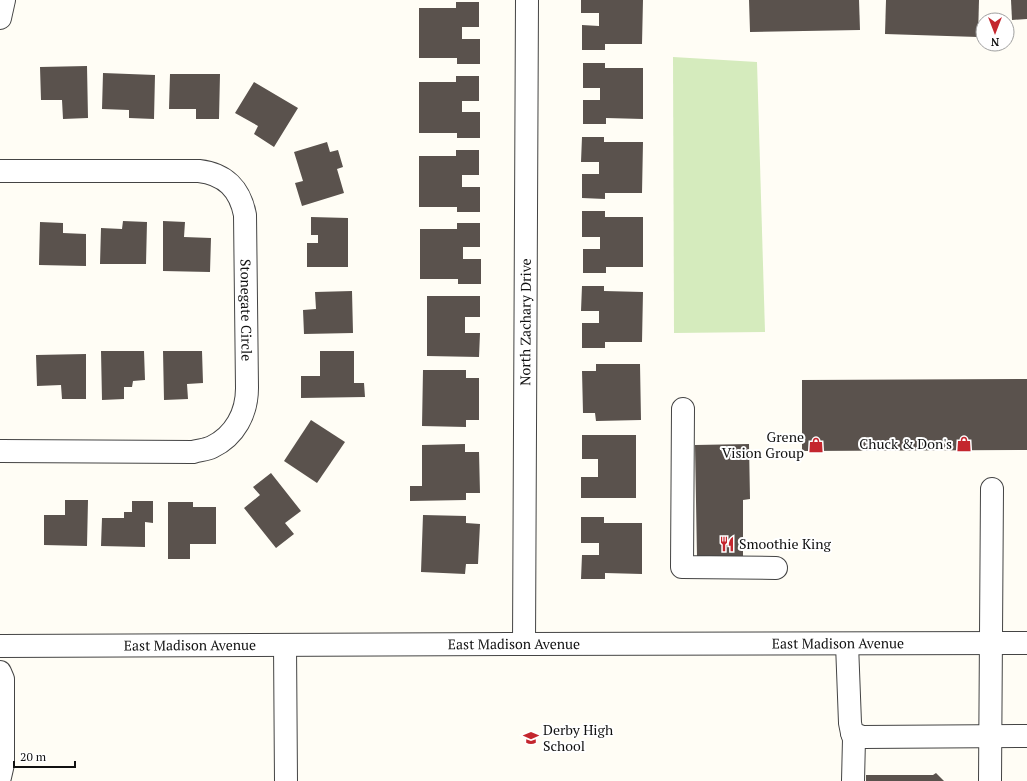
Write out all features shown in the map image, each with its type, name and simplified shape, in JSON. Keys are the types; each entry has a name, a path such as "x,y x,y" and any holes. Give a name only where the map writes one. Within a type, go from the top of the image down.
{"street":[{"path":"0,18 4,0"},
{"name":"North Zachary Drive","path":"524,644 527,0"},
{"name":"Stonegate Circle","path":"0,171 199,171 207,172 229,182 240,197 245,215 247,388 246,404 239,422 233,431 210,448 199,451 0,451"},
{"path":"683,409 682,567 776,568"},
{"path":"990,781 992,489"},
{"name":"East Madison Avenue","path":"0,646 1027,643"},
{"path":"847,644 850,723 854,739 853,781"},
{"path":"285,645 286,781"},
{"path":"0,672 3,679 3,764 0,777"},
{"path":"852,733 862,737 1027,736"}],"green space":[{"path":"673,57 757,62 765,332 674,333"}],"building":[{"path":"581,0 643,0 642,44 605,44 605,50 582,50 582,25 599,26 599,13 581,13"},
{"path":"749,0 859,0 860,30 750,32"},
{"path":"886,0 979,0 979,12 975,12 975,37 885,34"},
{"path":"1011,0 1027,0 1027,19 1015,20 1015,12 1012,12"},
{"path":"456,2 479,2 479,27 462,27 462,39 480,39 480,64 457,64 457,58 419,58 419,8 456,8"},
{"path":"583,63 605,63 605,68 643,68 643,119 606,118 606,124 583,124 583,100 600,100 600,88 583,88"},
{"path":"87,66 88,118 63,119 62,100 41,100 40,67"},
{"path":"103,73 155,75 154,119 129,118 129,110 102,109"},
{"path":"170,74 220,74 219,119 196,119 196,109 169,109"},
{"path":"456,76 479,76 479,101 462,101 462,112 480,112 480,138 457,138 457,133 419,133 419,82 456,82"},
{"path":"254,82 298,108 274,147 254,134 258,126 235,113"},
{"path":"582,137 604,137 604,142 643,142 642,193 605,193 605,199 582,198 582,174 599,174 599,162 581,162"},
{"path":"327,142 330,152 338,150 343,167 337,169 344,193 302,206 295,183 303,181 294,152"},
{"path":"456,150 479,150 479,175 462,175 462,187 480,187 480,212 457,212 457,207 419,207 419,156 456,156"},
{"path":"582,211 605,211 605,217 643,217 643,267 606,267 606,273 583,273 583,249 600,249 600,237 582,237"},
{"path":"311,217 348,218 348,267 307,267 307,243 318,243 318,235 311,235"},
{"path":"123,221 147,222 146,264 100,264 101,228 122,229"},
{"path":"163,221 185,222 184,237 211,238 210,272 163,271"},
{"path":"40,222 63,223 63,233 86,234 86,266 39,265"},
{"path":"457,223 480,223 480,247 463,247 463,259 481,259 481,284 458,284 458,279 420,279 420,229 457,229"},
{"path":"582,286 604,286 604,291 643,292 642,342 605,342 605,348 582,348 582,323 599,323 599,311 581,311"},
{"path":"352,291 353,333 304,334 303,310 316,309 315,292"},
{"path":"427,296 480,296 480,317 465,317 465,333 480,333 479,357 427,356"},
{"path":"101,351 144,351 145,380 133,381 132,387 124,387 124,399 102,400"},
{"path":"163,351 202,351 203,383 187,384 188,399 164,400"},
{"path":"320,351 354,351 354,383 364,383 365,397 301,398 301,376 320,376"},
{"path":"86,354 86,399 62,399 61,385 37,386 36,355"},
{"path":"596,364 640,364 641,420 596,421 595,413 583,413 582,371 596,371"},
{"path":"423,370 466,370 466,378 479,378 479,420 466,420 466,427 422,426"},
{"path":"1027,379 1027,450 802,451 802,380"},
{"path":"311,420 345,442 317,483 284,461"},
{"path":"582,435 636,435 636,498 581,498 581,477 598,477 598,459 582,459"},
{"path":"465,444 465,452 479,452 480,493 466,493 466,500 410,501 410,486 422,486 422,445"},
{"path":"749,444 750,499 743,500 743,556 697,557 695,445"},
{"path":"271,473 301,511 285,523 294,534 276,548 244,508 260,495 253,487"},
{"path":"65,500 88,500 87,546 44,545 44,515 65,515"},
{"path":"132,501 153,501 153,523 145,522 145,547 101,546 102,518 124,518 124,512 132,512"},
{"path":"168,502 193,502 193,507 216,507 216,544 190,544 190,559 168,559"},
{"path":"423,515 466,516 466,523 480,524 478,564 466,564 465,574 421,572"},
{"path":"581,517 604,517 604,523 642,523 642,574 605,573 605,579 581,579 582,555 599,555 599,543 581,543"},
{"path":"936,773 944,781 866,781 866,775 933,775"}],"place":[{"name":"Chuck & Don's","path":"964,444"},
{"name":"Grene Vision Group","path":"816,445"},
{"name":"Smoothie King","path":"727,544"},
{"name":"Derby High School","path":"531,738"}]}
